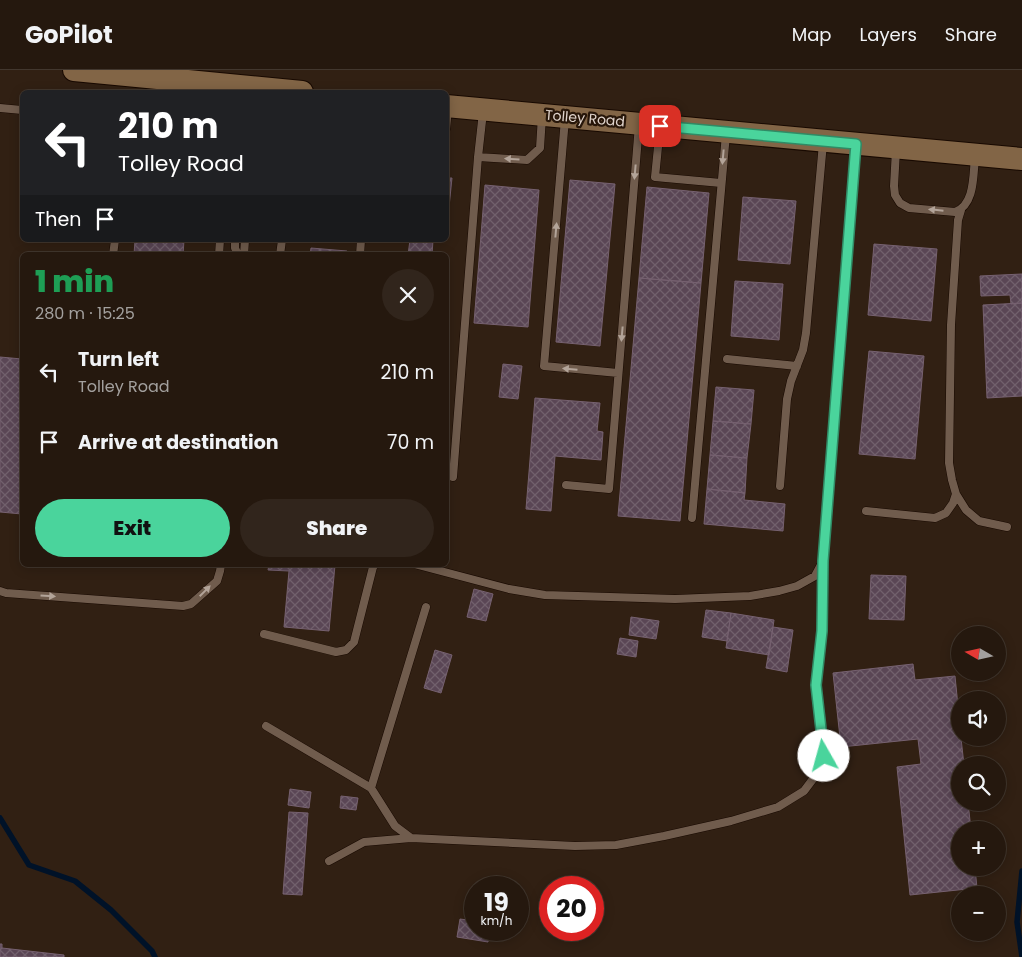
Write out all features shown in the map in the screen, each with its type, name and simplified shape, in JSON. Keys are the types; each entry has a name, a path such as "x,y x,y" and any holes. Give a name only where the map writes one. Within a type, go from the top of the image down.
{"main road":[{"path":"74,70 171,83 246,90"},
{"name":"Tolley Road","path":"449,106 1022,159"}],"lane":[{"path":"0,108 20,110"},
{"path":"453,477 483,109"},
{"path":"478,157 526,160 540,148 542,114"},
{"path":"565,117 544,366 618,373"},
{"path":"650,124 655,176 721,183"},
{"path":"566,485 609,489 618,373 650,124"},
{"path":"692,518 726,132"},
{"path":"780,486 787,399 791,381 803,350 806,333 823,140"},
{"path":"330,861 364,842 411,838 575,846 616,845 731,821 778,807 804,791 819,771 824,756 816,685 822,631 823,561 856,144"},
{"path":"896,147 894,186 895,195 900,203 909,208 955,212 961,210"},
{"path":"975,154 972,190 967,203 961,210 958,220 951,325 949,463 956,494 966,510 979,521 1007,527"},
{"path":"727,359 797,366"},
{"path":"866,511 935,518 946,514 956,494"},
{"path":"426,567 509,589 545,595 676,599 750,596 788,589 798,586 815,576 823,561"},
{"path":"0,591 6,593 183,606 191,604 216,580 221,567"},
{"path":"264,634 336,652 346,650 354,642 373,567"},
{"path":"371,788 426,607"},
{"path":"266,726 371,788 395,826 411,838"}],"building":[{"path":"449,178 452,178 449,207"},
{"path":"570,180 615,184 600,346 556,342"},
{"path":"485,185 539,190 528,327 474,323"},
{"path":"647,187 709,193 701,283 639,278"},
{"path":"743,197 796,201 790,264 738,260"},
{"path":"135,242 184,242 183,252 134,252"},
{"path":"410,242 433,242 432,252 408,252"},
{"path":"874,244 937,249 931,321 868,315"},
{"path":"311,248 347,251 347,252 310,252"},
{"path":"1022,274 1022,303 1011,304 1010,295 981,296 980,276"},
{"path":"639,278 701,283 680,521 618,516"},
{"path":"735,281 783,284 779,340 731,336"},
{"path":"1022,303 1022,396 987,398 983,305"},
{"path":"869,351 924,356 915,459 859,454"},
{"path":"0,357 20,359 20,514 0,512"},
{"path":"503,364 522,366 518,399 499,397"},
{"path":"716,387 754,390 751,424 713,421"},
{"path":"535,398 600,403 597,431 603,432 601,460 555,456 551,511 526,509"},
{"path":"713,421 751,424 747,458 710,455"},
{"path":"710,455 747,458 745,493 707,489"},
{"path":"707,489 745,493 744,500 785,504 783,531 704,524"},
{"path":"269,567 335,567 329,631 284,627 289,571 268,570"},
{"path":"871,575 906,576 904,620 869,619"},
{"path":"474,589 493,594 486,621 467,617"},
{"path":"706,610 731,613 727,641 702,637"},
{"path":"731,613 774,620 769,655 726,648"},
{"path":"631,617 659,621 656,639 629,635"},
{"path":"773,627 793,630 787,672 766,668"},
{"path":"620,638 638,641 636,657 617,654"},
{"path":"435,650 452,655 441,693 424,688"},
{"path":"913,664 915,680 951,676 951,681 956,681 956,691 951,691 951,746 962,746 963,756 951,756 951,811 969,811 970,821 951,821 951,876 976,876 977,886 951,886 951,891 910,895 897,767 921,764 918,739 841,747 833,673"},
{"path":"290,789 311,792 309,808 288,805"},
{"path":"341,796 358,798 356,810 340,808"},
{"path":"289,812 308,813 302,895 283,894"},
{"path":"460,919 464,920 464,938 457,937"},
{"path":"0,944 2,944 2,948 64,955 64,957 0,957"}],"waterway":[{"path":"0,818 29,865 75,881 111,910 152,951 155,957"},
{"path":"1022,871 1017,922 1022,957"}],"route":[{"path":"660,126 856,144 823,561 822,631 816,685 824,756"}]}
